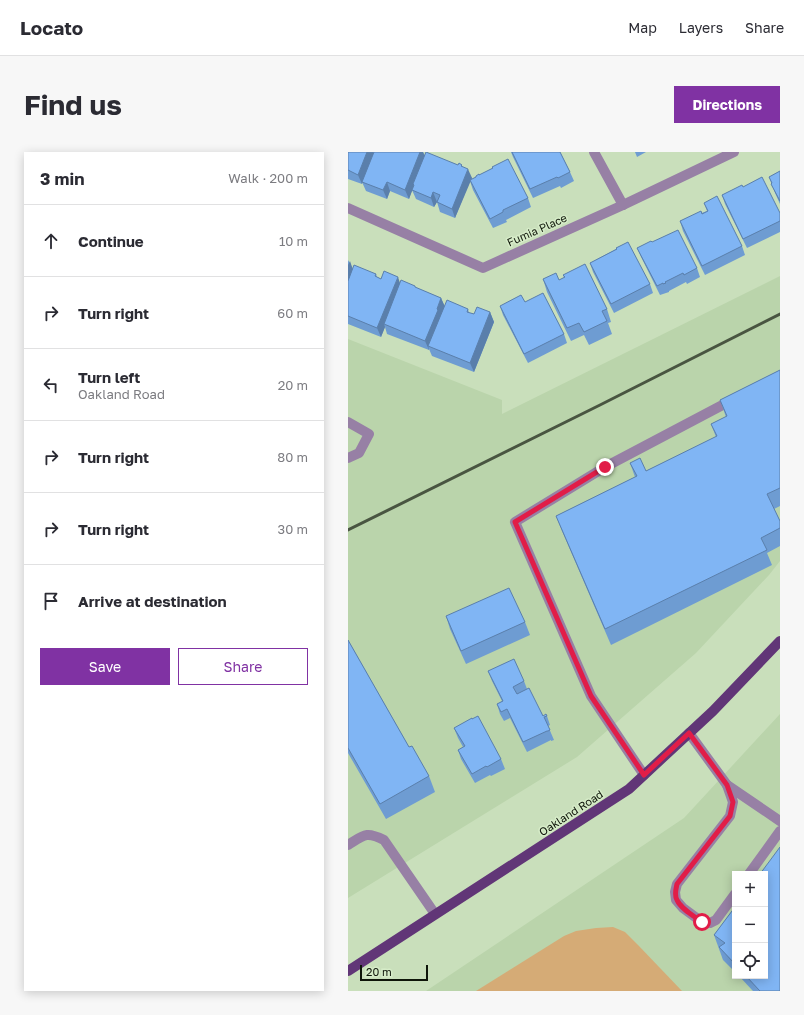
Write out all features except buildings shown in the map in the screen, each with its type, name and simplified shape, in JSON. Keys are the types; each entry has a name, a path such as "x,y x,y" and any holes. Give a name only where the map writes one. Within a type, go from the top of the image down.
{"main road":[{"name":"Oakland Road","path":"348,971 628,789 712,711 780,641"}],"street":[{"path":"594,152 623,205"},
{"name":"Fumia Place","path":"348,208 483,268 623,205 734,152"},
{"path":"644,775 591,696 515,522 605,467 738,397"},
{"path":"348,422 369,434 359,453 348,458"},
{"path":"689,733 727,785 733,802 730,816 677,884 675,892 676,900 683,908 702,922 710,923 716,920 732,898"},
{"path":"727,785 780,822"},
{"path":"751,871 780,831"},
{"path":"348,845 363,836 373,835 384,840 436,914"}],"shaded area":[{"path":"780,276 780,561 769,575 696,653 577,757 348,898 348,339 502,400 502,414"},
{"path":"780,714 780,991 426,991 684,818"},
{"path":"613,927 625,932 682,991 476,991 564,936 576,931"}],"railway":[{"path":"348,530 780,314"}],"route":[{"path":"605,467 515,522 591,696 644,775 689,733 727,785 733,802 730,816 677,884 675,892 676,900 683,908 702,922"}]}
